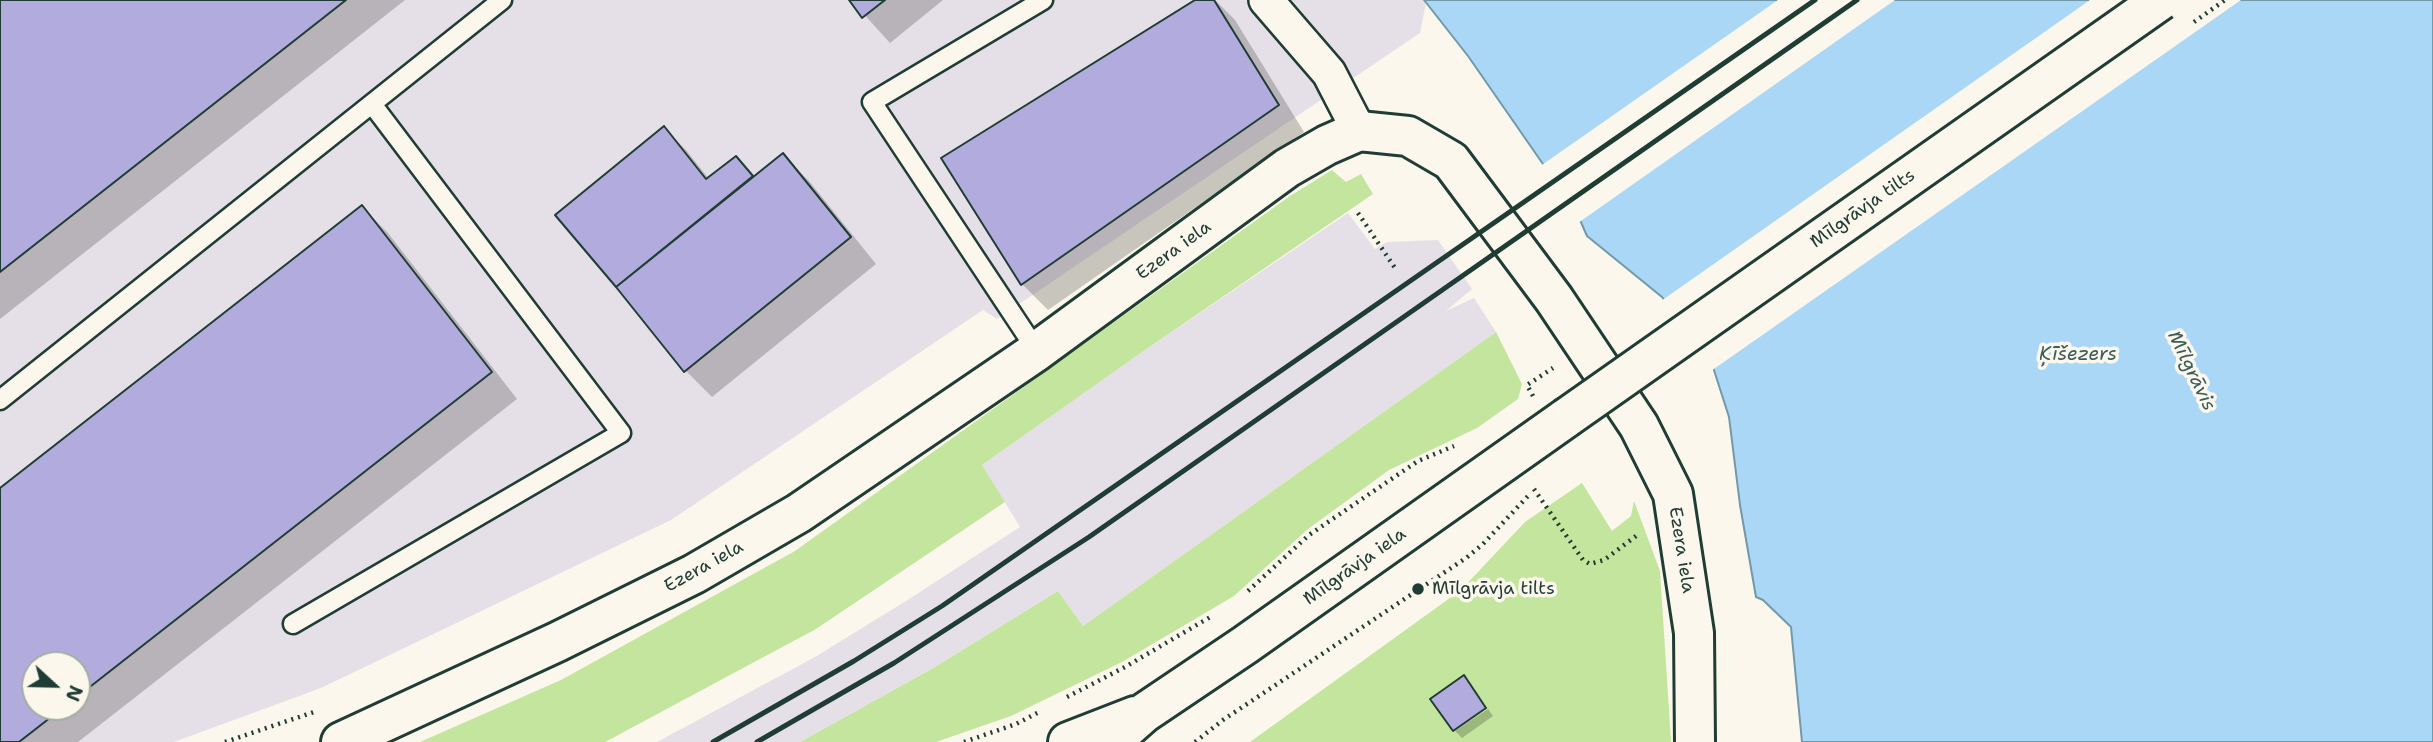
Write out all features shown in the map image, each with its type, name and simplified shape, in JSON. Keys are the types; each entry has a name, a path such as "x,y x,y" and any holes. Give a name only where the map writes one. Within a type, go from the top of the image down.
{"street":[{"path":"1266,0 1329,73 1359,131"},
{"name":"Mīlgrāvja tilts","path":"1552,405 2161,0"},
{"name":"Ezera iela","path":"341,742 557,642 694,574 799,513 1037,351 1287,168 1327,145 1359,131 1408,136 1451,161 1554,299 1639,426 1673,494 1694,633 1695,742"},
{"name":"Mīlgrāvja iela","path":"1111,742 1144,713 1245,645 1552,405"},
{"name":"Mīlgrāvja iela","path":"1068,742 1144,713"}],"lane":[{"path":"0,400 502,0"},
{"path":"1037,351 872,102 1043,0"},
{"path":"293,624 621,433 372,104"}],"path":[{"path":"1358,213 1395,268"},
{"path":"1539,378 1527,385 1533,396 1552,405"},
{"path":"1523,403 1533,396"},
{"path":"1246,593 1310,535 1418,461 1456,445"},
{"path":"1195,742 1466,558 1545,481"},
{"path":"1534,489 1583,560"},
{"path":"1064,699 1215,615"},
{"path":"964,742 1016,724 1052,705"},
{"path":"225,742 318,711"}],"shaded area":[{"path":"0,0 1424,0 1426,3 1420,33 997,319 983,310 671,520 321,688 174,742 0,742"},
{"path":"1348,213 1375,249 1387,242 1438,240 1472,289 1446,311 1474,298 1496,332 1083,626 1058,591 935,667 800,742 657,742 815,657 1020,527 982,465 1145,350"}],"green space":[{"path":"1332,170 1346,182 1361,174 1373,194 982,465 1005,502 816,629 605,742 420,742 561,680 795,551 1290,196"},
{"path":"1496,332 1522,384 1518,399 1477,428 1389,470 1308,529 1234,596 1122,662 1011,716 936,742 800,742 935,667 1058,591 1083,626"},
{"path":"1582,483 1612,531 1631,516 1634,501 1660,571 1671,742 1250,742 1461,590 1525,522"}],"water":[{"name":"Ķīšezers","path":"1424,0 2433,0 2433,742 1802,742 1791,627 1763,600 1756,597 1740,505 1729,417 1712,364 1662,297 1587,236 1577,213 1468,56"}],"pier":[{"path":"1778,0 1895,0 1578,223 1539,167"},
{"path":"2090,0 2241,0 1711,371 1661,301"}],"building":[{"path":"0,0 346,0 0,272"},
{"path":"849,0 885,0 862,18"},
{"path":"1195,0 1214,0 1279,105 1021,285 941,158"},
{"path":"664,126 706,179 736,156 753,176 616,287 555,215"},
{"path":"783,153 851,237 684,372 616,287"},
{"path":"362,205 492,372 91,686 91,651 21,651 21,721 46,721 19,742 0,742 0,488"},
{"path":"1464,675 1486,708 1453,731 1430,699"}],"railway":[{"path":"713,742 854,661 942,606 1815,0"},
{"path":"757,742 894,663 1089,537 1857,0"}],"place":[{"name":"Mīlgrāvja tilts","path":"1418,589"}],"water label":[{"name":"Mīlgrāvis","path":"2191,371"}]}
